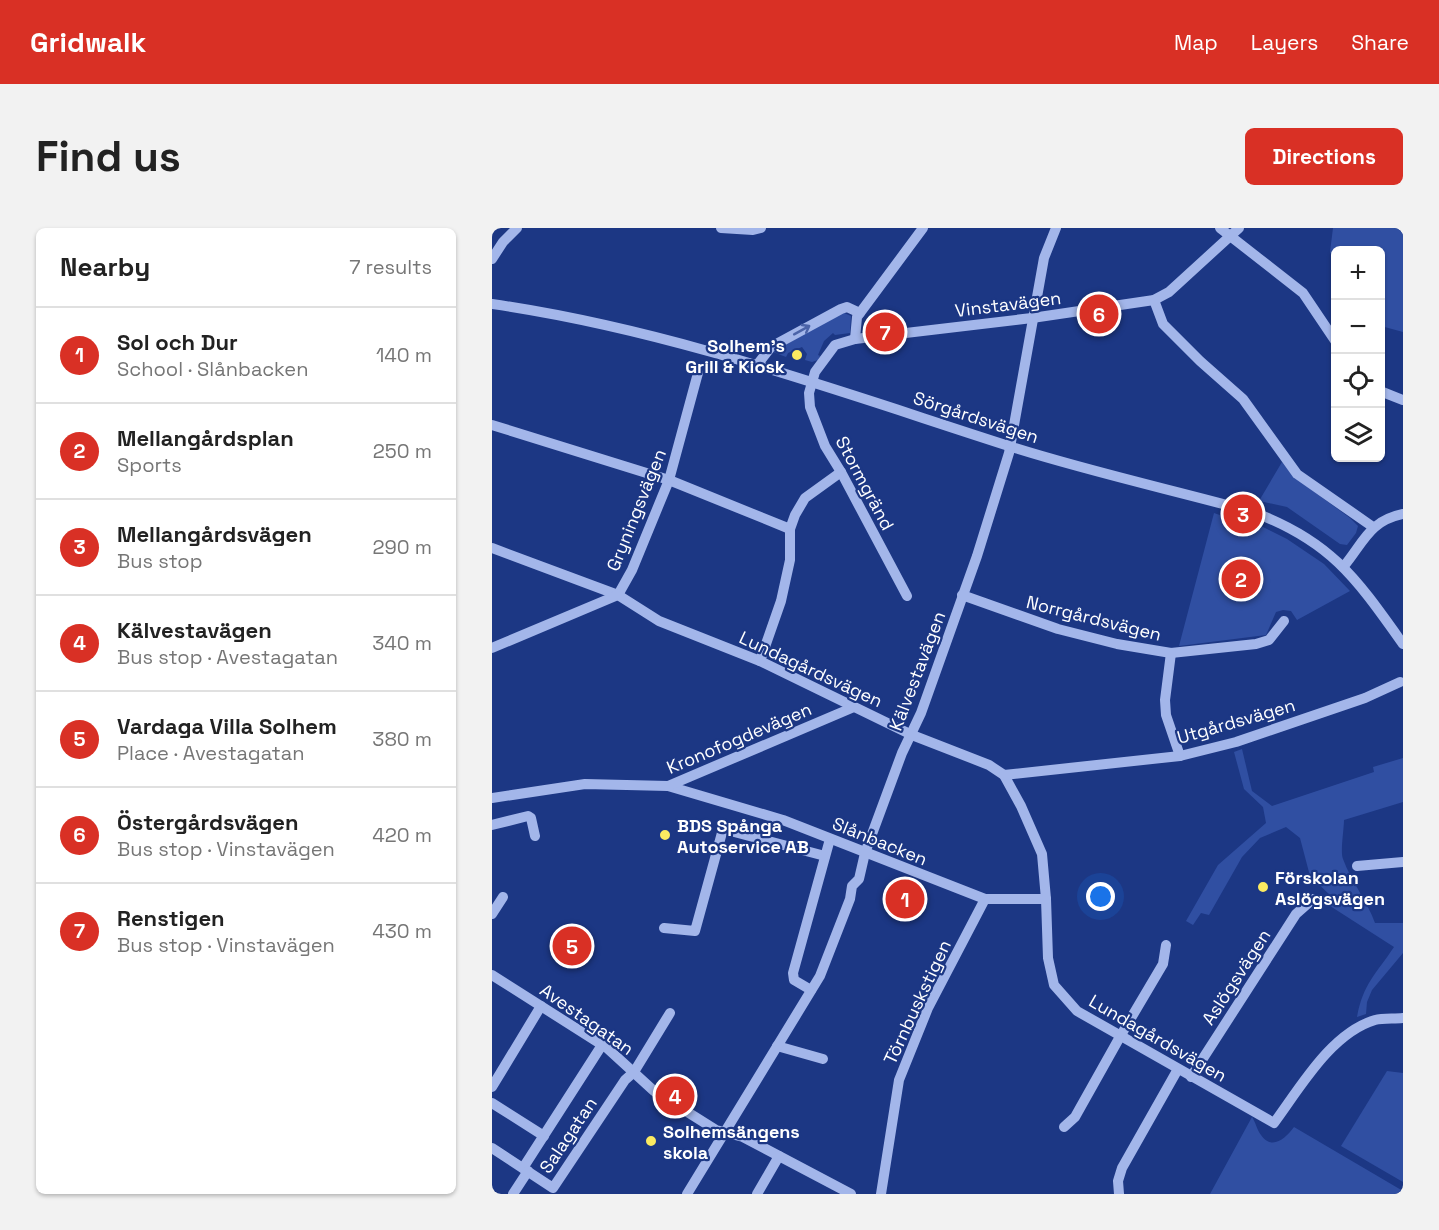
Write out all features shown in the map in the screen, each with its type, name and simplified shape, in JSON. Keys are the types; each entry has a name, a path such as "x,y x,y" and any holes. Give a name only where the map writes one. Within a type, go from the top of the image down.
{"street":[{"path":"492,259 503,242 517,228"},
{"path":"721,228 753,230 761,228"},
{"path":"855,339 857,317 923,228"},
{"name":"Kälvestavägen","path":"687,1194 811,990 824,965 850,899 852,886 859,879 865,853 902,753 912,735 977,556 1010,446 1044,258 1056,228"},
{"path":"1220,228 1303,292 1331,336"},
{"name":"Vinstavägen","path":"812,382 815,372 835,345 855,339 1032,318 1154,300 1169,292 1239,228"},
{"path":"1154,300 1163,324 1243,399 1297,474 1373,527"},
{"name":"Sörgårdsvägen","path":"492,304 606,325 700,347 1010,446 1253,512 1278,521 1301,533 1344,566 1403,644"},
{"path":"757,365 771,347 841,309 847,307 860,313"},
{"name":"Gryningsvägen","path":"492,648 618,595 632,570 669,480 698,373"},
{"name":"Stormgränd","path":"812,382 809,393 810,406 825,446 907,596"},
{"path":"1385,393 1403,400"},
{"path":"492,424 669,480 790,529"},
{"path":"760,661 782,601 790,560 790,529 805,498 841,472"},
{"path":"1344,566 1373,527 1390,517 1403,514"},
{"name":"Lundagårdsvägen","path":"492,548 618,595 659,621 760,661 912,735 989,765 1004,775 1021,806 1042,855 1048,958 1054,985 1077,1011 1274,1123 1318,1064 1345,1034 1375,1020 1403,1018"},
{"name":"Norrgårdsvägen","path":"962,595 1058,629 1117,644 1170,653 1256,644 1269,640 1284,621"},
{"path":"1170,653 1165,700 1166,716 1180,756"},
{"name":"Utgårdsvägen","path":"1004,775 1180,756 1236,742 1365,698 1400,682"},
{"name":"Kronofogdevägen","path":"492,798 585,784 668,786 854,707"},
{"name":"Slånbacken","path":"668,786 783,820 985,900 1046,899"},
{"path":"492,825 528,816 531,818 535,836"},
{"path":"664,928 695,931 723,829 825,856"},
{"path":"811,990 794,980 793,973 830,839"},
{"path":"1357,866 1403,862"},
{"path":"492,914 503,897"},
{"name":"Aslögsvägen","path":"1191,1077 1296,914 1313,899"},
{"name":"Törnbuskstigen","path":"881,1194 899,1080 928,1008 985,900"},
{"path":"1065,1127 1076,1117 1163,964 1166,945"},
{"name":"Avestagatan","path":"492,975 602,1045 654,1091 724,1133 743,1137 851,1194"},
{"path":"492,1087 541,1006"},
{"name":"Salagatan","path":"492,1148 554,1191 670,1014"},
{"path":"513,1194 544,1136 602,1045"},
{"path":"777,1046 823,1059"},
{"path":"1119,1194 1118,1181 1122,1168 1178,1069"},
{"path":"492,1103 544,1136"},
{"path":"757,1194 779,1155"}],"shaded area":[{"path":"1333,228 1403,228 1403,332 1385,327 1385,246 1331,246 1331,254 1330,252"},
{"path":"842,312 851,316 850,333 835,335 833,333 824,341 818,360 812,362 805,360 807,354 802,347 788,353 786,357 773,352"},
{"path":"1282,462 1294,477 1358,526 1347,545 1340,544 1287,507 1259,501"},
{"path":"1214,513 1243,523 1257,524 1287,539 1324,564 1350,591 1297,620 1291,611 1276,612 1266,635 1179,646"},
{"path":"1242,749 1252,791 1272,806 1374,772 1373,767 1403,758 1403,802 1344,820 1342,856 1375,923 1403,923 1403,953 1372,990 1367,1002 1366,1014 1357,1017 1363,996 1394,947 1327,904 1331,896 1310,876 1300,838 1286,827 1260,838 1242,857 1209,915 1201,913 1193,925 1186,921 1218,865 1266,823 1263,807 1244,789 1234,752"},
{"path":"1387,1071 1403,1073 1403,1182 1341,1146"},
{"path":"1252,1117 1265,1140 1279,1141 1294,1127 1403,1191 1403,1194 1210,1194"}],"place":[{"name":"Östergårdsvägen","path":"1099,314"},
{"name":"Renstigen","path":"885,332"},
{"name":"Solhem's Grill & Kiosk","path":"797,355"},
{"name":"Mellangårdsvägen","path":"1243,514"},
{"name":"Mellangårdsplan","path":"1241,579"},
{"name":"BDS Spånga Autoservice AB","path":"665,835"},
{"name":"Förskolan Aslögsvägen","path":"1263,887"},
{"name":"Sol och Dur","path":"905,899"},
{"name":"Vardaga Villa Solhem","path":"572,946"},
{"name":"Kälvestavägen","path":"675,1096"},
{"name":"Solhemsängens skola","path":"651,1141"}]}
